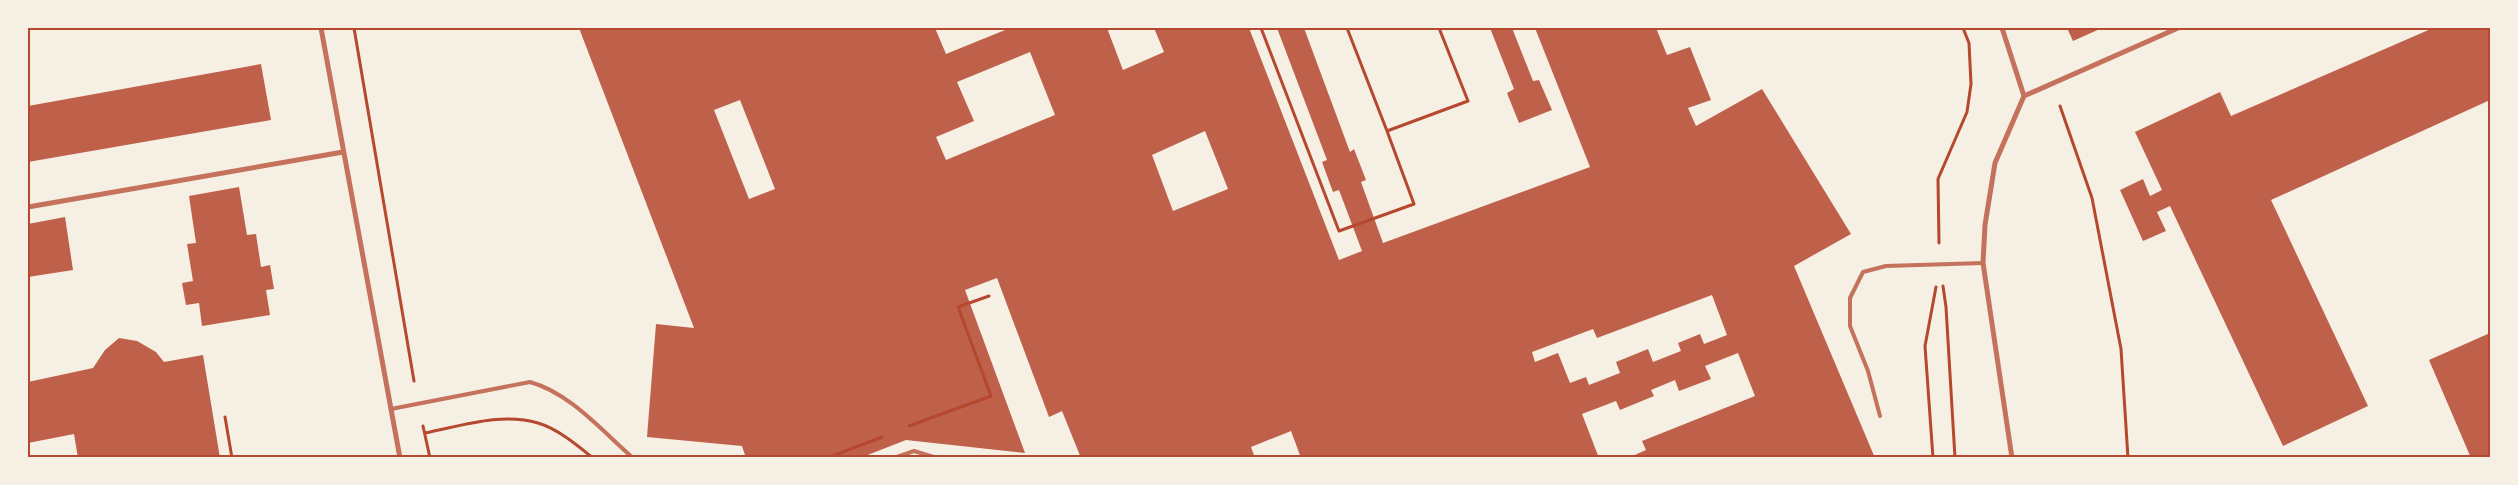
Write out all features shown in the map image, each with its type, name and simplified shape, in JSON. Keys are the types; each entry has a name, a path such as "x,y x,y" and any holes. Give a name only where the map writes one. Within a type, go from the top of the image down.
{"street":[{"path":"322,28 400,458"},
{"path":"2002,28 2024,96 1995,163 1985,225 1984,263 2012,458"},
{"path":"2024,96 2178,28"},
{"path":"28,207 343,152"}],"lane":[{"path":"1880,416 1868,371 1850,326 1850,298 1863,272 1886,266 1984,263"},
{"path":"391,409 530,382 546,386 562,397 633,458"},
{"path":"894,458 914,451 937,458"}],"path":[{"path":"354,28 418,404 430,458"},
{"path":"1261,28 1339,231 1414,204 1347,28"},
{"path":"1387,131 1468,101 1439,28"},
{"path":"1955,458 1946,307 1940,264 1938,179 1967,112 1971,84 1969,42 1963,28"},
{"path":"2052,83 2092,198 2121,349 2128,458"},
{"path":"1933,458 1925,346 1940,264"},
{"path":"900,430 990,396 958,308 989,296"},
{"path":"225,417 232,458"},
{"path":"425,433 506,418 539,423 567,438 593,458"},
{"path":"827,458 890,434"}],"building":[{"path":"579,28 935,28 946,54 1010,28 1107,28 1123,70 1164,52 1154,28 1249,28 1339,260 1362,251 1339,190 1333,192 1322,162 1327,160 1277,28 1304,28 1350,152 1354,149 1366,180 1361,182 1383,243 1590,167 1535,28 1656,28 1667,55 1690,47 1711,100 1688,108 1696,126 1762,89 1851,234 1794,266 1875,458 1628,458 1646,450 1642,441 1755,396 1738,353 1705,366 1711,379 1679,391 1675,380 1651,390 1654,396 1620,410 1616,401 1582,414 1599,458 1301,458 1291,431 1251,447 1255,458 1081,458 1062,411 1049,417 997,278 965,290 1025,453 906,440 860,458 746,458 742,446 647,437 656,324 694,328","holes":["1030,52 1055,115 946,160 936,137 974,121 957,82","740,100 775,189 749,199 714,110","1205,131 1228,189 1173,211 1152,155","1712,295 1727,335 1704,344 1700,334 1678,343 1681,351 1653,362 1648,349 1616,362 1620,373 1589,385 1586,377 1570,383 1558,353 1535,362 1532,352 1593,329 1597,338"]},
{"path":"1490,28 1512,28 1533,81 1539,80 1552,110 1519,123 1507,93 1514,89"},
{"path":"2067,28 2102,28 2073,41"},
{"path":"2433,28 2490,28 2490,100 2271,200 2368,406 2283,446 2170,206 2157,212 2166,231 2143,241 2120,190 2143,179 2150,196 2162,190 2135,132 2220,92 2231,116"},
{"path":"261,64 271,120 28,162 28,106"},
{"path":"239,187 247,235 256,234 261,267 270,265 274,289 266,290 270,315 202,326 199,303 186,305 182,283 193,281 187,244 196,243 189,196"},
{"path":"65,217 73,270 28,277 28,224"},
{"path":"2490,333 2490,458 2471,458 2429,360"},
{"path":"119,338 137,341 156,352 164,362 203,355 220,458 78,458 74,434 28,443 28,382 93,368 105,350"}]}
